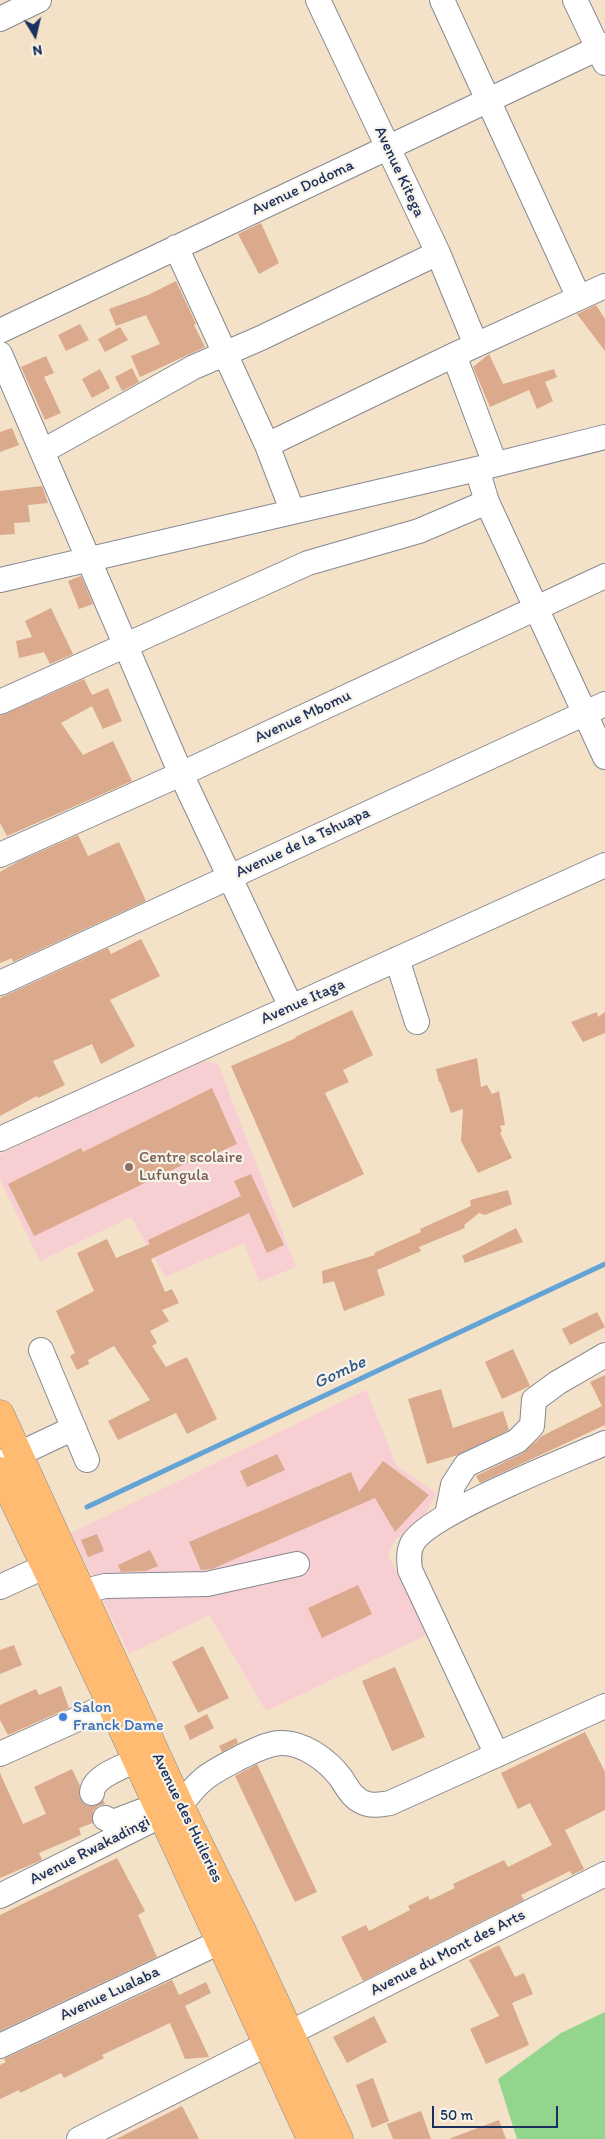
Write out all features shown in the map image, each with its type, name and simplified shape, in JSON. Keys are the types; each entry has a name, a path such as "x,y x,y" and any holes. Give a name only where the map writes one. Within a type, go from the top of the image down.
{"main road":[{"name":"Avenue des Huileries","path":"0,1414 6,1463 46,1566 137,1760 166,1809 280,2039 311,2139"},
{"name":"Avenue des Huileries","path":"6,1463 81,1592 220,1942 339,2139"}],"street":[{"path":"0,19 39,0"},
{"name":"Avenue Kitega","path":"318,0 438,252 476,345"},
{"path":"442,0 579,298"},
{"path":"575,0 603,52"},
{"name":"Avenue Dodoma","path":"0,331 388,148 603,52"},
{"path":"176,248 267,445 292,510"},
{"path":"43,451 194,367 438,252"},
{"path":"267,445 454,355 605,286"},
{"path":"0,354 181,774 291,1007"},
{"path":"454,355 486,466 487,502 535,608 595,709 605,757"},
{"path":"0,580 605,437"},
{"path":"0,702 308,563 419,531 487,502"},
{"name":"Avenue Mbomu","path":"0,855 181,774 605,576"},
{"name":"Avenue de la Tshuapa","path":"0,983 595,709"},
{"name":"Avenue Itaga","path":"0,1139 605,865"},
{"path":"396,959 417,1022"},
{"path":"41,1350 87,1460"},
{"path":"447,1515 453,1484 466,1465 517,1441 532,1426 534,1400 556,1383 605,1355"},
{"path":"6,1463 74,1428"},
{"path":"497,1755 410,1570 408,1556 412,1542 447,1515 605,1443"},
{"path":"81,1592 105,1586 207,1584 297,1564"},
{"path":"0,1587 46,1566"},
{"path":"0,1754 111,1704"},
{"path":"105,1818 113,1822 166,1809 211,1772 260,1747 281,1743 297,1746 327,1763 352,1795 367,1804 380,1805 390,1803 605,1706"},
{"path":"92,1793 92,1787 97,1781 137,1760"},
{"name":"Avenue Rwakadingi","path":"0,1896 166,1809"},
{"name":"Avenue du Mont des Arts","path":"79,2139 605,1874"},
{"name":"Avenue Lualaba","path":"0,2046 220,1942"}],"shaded area":[{"name":"Centre scolaire Lufungula","path":"203,1061 218,1064 296,1267 259,1282 244,1243 165,1277 131,1217 40,1261 0,1180 0,1154"},
{"path":"366,1390 397,1466 436,1493 425,1516 411,1531 395,1539 388,1555 429,1634 266,1711 209,1615 129,1654 71,1533"}],"green space":[{"path":"605,2012 605,2139 517,2139 498,2079 561,2033"}],"building":[{"path":"261,223 279,263 259,274 238,234"},
{"path":"176,281 205,347 140,377 131,356 160,344 146,315 116,326 109,309 148,295"},
{"path":"596,305 605,319 605,351 577,314"},
{"path":"80,324 89,340 66,351 58,335"},
{"path":"120,327 128,340 105,352 98,339"},
{"path":"489,354 503,384 554,369 557,377 545,382 553,401 537,409 529,390 490,407 473,367"},
{"path":"46,356 54,373 44,377 61,413 45,420 21,367"},
{"path":"132,368 139,382 122,391 115,377"},
{"path":"100,369 110,388 92,398 82,379"},
{"path":"12,428 19,445 0,452 0,432"},
{"path":"42,486 48,503 28,505 30,522 14,523 15,534 0,535 0,491"},
{"path":"81,576 93,604 79,609 68,581"},
{"path":"51,608 73,654 50,664 44,652 19,658 16,641 32,637 25,621"},
{"path":"84,679 92,695 108,688 122,721 103,729 92,706 61,723 83,755 113,741 132,781 7,836 0,823 0,716"},
{"path":"78,835 88,856 119,842 146,901 13,962 12,958 0,963 0,872 19,861"},
{"path":"141,939 160,976 110,1000 135,1046 101,1064 92,1044 53,1061 65,1085 38,1098 37,1096 0,1116 0,998 108,948 111,954"},
{"path":"352,1010 373,1055 343,1070 349,1082 325,1093 364,1174 293,1208 231,1066 296,1038"},
{"path":"597,1012 598,1017 605,1012 605,1033 583,1042 571,1022"},
{"path":"477,1058 481,1087 487,1085 492,1094 499,1091 505,1125 500,1126 502,1132 500,1133 512,1158 478,1173 461,1141 463,1109 451,1113 436,1069"},
{"path":"212,1088 237,1144 215,1154 214,1150 34,1236 8,1184 81,1148 83,1152"},
{"path":"251,1174 284,1245 267,1253 249,1213 151,1259 165,1292 172,1289 179,1303 162,1310 169,1321 150,1331 157,1343 152,1346 166,1367 187,1357 217,1419 187,1434 176,1413 118,1440 108,1421 150,1400 114,1346 88,1360 89,1364 77,1370 70,1356 75,1353 56,1311 94,1291 77,1253 107,1239 116,1258 150,1244 148,1240 241,1196 234,1181"},
{"path":"508,1190 512,1204 485,1215 479,1213 464,1225 465,1228 419,1247 421,1251 377,1270 385,1295 344,1311 334,1281 323,1284 322,1271 375,1255 374,1253 421,1232 420,1229 471,1206 470,1200"},
{"path":"516,1228 523,1242 465,1263 462,1256"},
{"path":"597,1312 605,1327 570,1345 562,1329"},
{"path":"513,1349 530,1386 502,1399 485,1362"},
{"path":"605,1375 605,1425 480,1483 476,1476 523,1453 542,1436 602,1406 590,1382"},
{"path":"441,1389 453,1428 503,1411 509,1430 458,1455 427,1464 408,1399"},
{"path":"277,1454 285,1470 247,1487 240,1471"},
{"path":"383,1461 429,1495 395,1532 375,1498 212,1569 201,1570 189,1542 351,1472 359,1492"},
{"path":"97,1534 104,1551 88,1557 81,1540"},
{"path":"150,1550 158,1566 146,1571 121,1572 118,1565"},
{"path":"358,1585 372,1614 322,1638 308,1608"},
{"path":"14,1645 22,1665 0,1674 0,1650"},
{"path":"203,1646 229,1698 198,1713 172,1662"},
{"path":"395,1667 425,1737 392,1751 362,1681"},
{"path":"61,1686 69,1708 8,1735 0,1720 0,1705 36,1689 39,1695"},
{"path":"207,1714 214,1728 190,1740 184,1726"},
{"path":"585,1732 605,1772 605,1810 565,1830 584,1869 572,1875 570,1871 521,1895 524,1900 363,1981 341,1937 366,1925 369,1931 410,1910 408,1906 428,1896 430,1900 455,1888 453,1884 504,1860 508,1867 552,1845 530,1803 518,1809 501,1773"},
{"path":"236,1738 238,1743 222,1752 219,1746"},
{"path":"257,1764 317,1892 295,1902 235,1776"},
{"path":"72,1769 80,1786 79,1796 82,1802 88,1806 95,1806 103,1800 105,1804 98,1806 93,1811 93,1823 79,1828 81,1835 39,1853 42,1860 0,1878 0,1773 23,1824 46,1814 34,1787"},
{"path":"117,1858 145,1911 138,1915 157,1957 0,2031 0,1915"},
{"path":"499,1945 515,1977 524,1973 533,1994 512,2003 529,2045 486,2064 470,2029 499,2016 469,1960"},
{"path":"172,1980 179,1995 206,1982 211,1993 185,2006 209,2057 185,2059 170,2023 102,2055 104,2058 64,2078 61,2073 20,2093 19,2090 0,2099 0,2065 6,2062 4,2059"},
{"path":"374,2016 387,2042 347,2063 333,2037"},
{"path":"373,2078 389,2121 372,2128 356,2085"},
{"path":"182,2106 199,2139 116,2139"},
{"path":"421,2111 431,2139 393,2139 387,2124"},
{"path":"499,2120 506,2139 451,2139 451,2138"}],"waterway":[{"name":"Gombe","path":"87,1507 605,1264"}],"place":[{"name":"Centre scolaire Lufungula","path":"129,1167"},
{"name":"Salon Franck Dame","path":"63,1717"}]}
